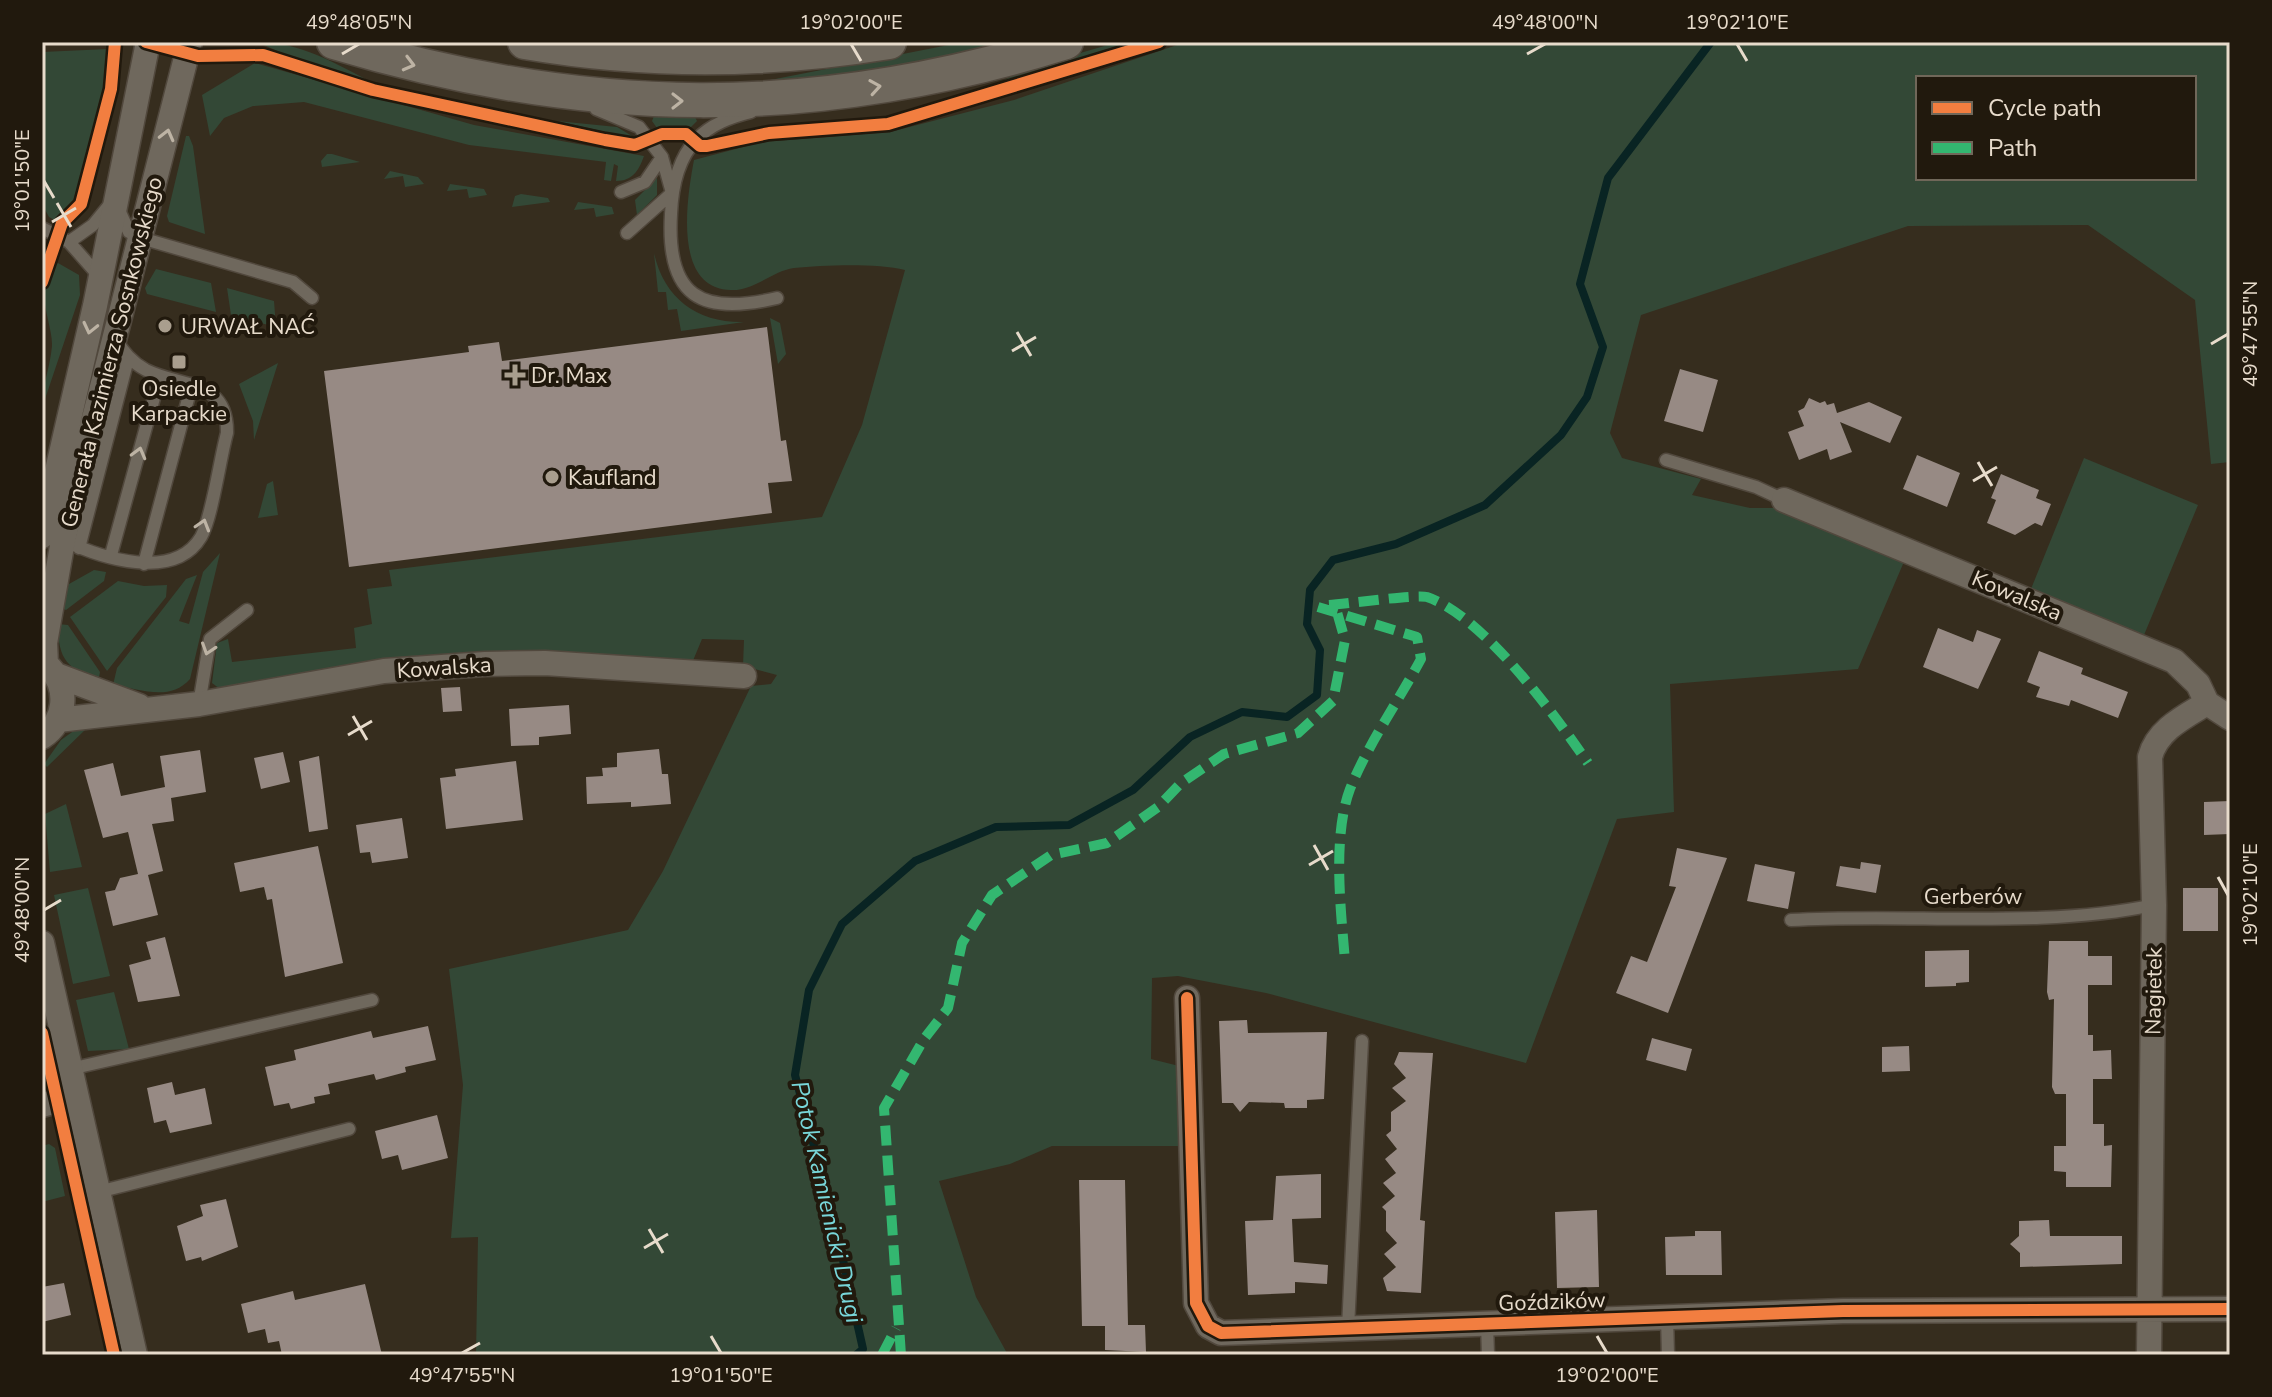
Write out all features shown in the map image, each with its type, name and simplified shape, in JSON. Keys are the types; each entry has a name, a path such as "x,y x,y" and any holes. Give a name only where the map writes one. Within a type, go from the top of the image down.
{"main road":[{"path":"334,42 431,70 544,91 668,101 797,98 909,81 1066,42"},
{"path":"525,42 603,55 729,59 832,51 889,42"}],"street":[{"name":"Generała Kazimierza Sosnkowskiego","path":"50,729 62,690 48,667 45,643 101,278 148,42"},
{"name":"Generała Kazimierza Sosnkowskiego","path":"62,541 112,336 141,238 190,42"},
{"name":"Kowalska","path":"1784,500 2174,661 2198,684 2207,703 2230,718"},
{"name":"Kowalska","path":"50,729 145,708 199,704 384,671 545,663 744,676"},
{"name":"Kowalska","path":"48,667 145,708"},
{"name":"Nagietek","path":"2149,1355 2154,905 2150,757 2154,743 2166,731 2207,703"},
{"path":"42,943 135,1355"},
{"name":"Goździków","path":"1187,998 1196,1303 1208,1326 1221,1333 1667,1316 2150,1306 2230,1309"},
{"path":"42,1105 76,1096"}],"lane":[{"path":"544,91 623,118 639,127 662,157 672,193"},
{"path":"777,298 740,307 721,305 702,299 687,288 671,257 672,193 682,160 706,130 737,116 797,98"},
{"path":"621,192 645,182 662,157"},
{"path":"627,233 672,193"},
{"path":"115,197 129,232 293,282 312,298"},
{"path":"69,242 93,225 115,197"},
{"path":"42,228 69,242 101,278"},
{"path":"112,336 128,359 160,376 212,393 227,419 227,433 201,536 181,558 144,564 62,541 128,359"},
{"path":"111,555 160,376"},
{"path":"144,564 192,384"},
{"path":"1666,460 1756,487 1784,500"},
{"path":"199,704 210,639 247,610"},
{"name":"Gerberów","path":"1791,920 2087,914 2154,905"},
{"path":"70,1069 372,1000"},
{"path":"1348,1328 1362,1041"},
{"path":"98,1192 349,1129"},
{"path":"1667,1316 1668,1355"},
{"path":"1487,1323 1488,1355"}],"green space":[{"path":"257,42 303,50 373,83 298,60"},
{"path":"964,42 1009,42 891,69 770,83 770,80"},
{"path":"1118,42 1140,42 988,88 1029,68"},
{"path":"1186,42 2230,42 2230,462 2211,464 2195,300 2088,225 1908,226 1641,315 1610,433 1622,458 1701,479 1692,495 1750,508 1776,508 1906,557 1858,669 1670,684 1674,812 1617,819 1526,1063 1266,993 1178,976 1152,978 1151,1059 1179,1066 1179,1146 1052,1146 1010,1164 939,1181 976,1297 1008,1355 476,1355 478,1237 451,1238 463,1085 449,969 628,930 663,871 751,686 771,684 777,675 743,666 744,640 702,639 692,663 220,689 212,683 217,643 228,639 232,662 356,648 354,628 372,624 367,589 392,586 389,570 822,517 862,425 905,270 835,265 806,267 786,270 739,289 712,286 699,274 688,238 687,217 694,160 762,142 890,132 1014,100"},
{"path":"108,49 106,87 77,205 58,222 49,217 42,204 42,52"},
{"path":"255,63 474,125 644,156 631,177 616,181 618,166 614,164 611,181 604,180 606,162 469,145 304,102 253,106 224,118 210,136 202,95"},
{"path":"654,116 695,117 697,121 689,129 657,128 652,121"},
{"path":"557,121 617,127 637,139"},
{"path":"186,136 189,136 193,146 205,234 169,222 167,216"},
{"path":"327,154 360,162 322,167 321,161"},
{"path":"390,171 418,177 424,184 405,187 403,176 384,179"},
{"path":"657,178 657,195 637,215 635,200"},
{"path":"450,184 484,189 487,195 469,198 467,189 447,191"},
{"path":"515,196 548,198 550,202 512,207"},
{"path":"578,202 612,207 614,214 596,217 594,208 574,210"},
{"path":"654,253 666,283 686,305 712,318 744,322 681,331 677,309 668,310 666,292 658,292"},
{"path":"58,263 79,275 80,295 42,408 52,346 44,302 45,280 49,270"},
{"path":"156,269 211,283 216,312 147,294 145,288"},
{"path":"227,288 274,301 276,327 231,315"},
{"path":"770,318 780,323 786,354 778,364"},
{"path":"278,363 254,440 253,421 239,384"},
{"path":"2084,458 2198,505 2144,635 2031,589"},
{"path":"273,481 278,515 258,518 267,484"},
{"path":"220,553 190,679 182,686 164,692 113,685 117,668 186,579 197,575 179,621 189,624 203,572"},
{"path":"94,570 106,572 104,581 66,610 61,608 69,584"},
{"path":"118,581 144,586 167,585 166,597 107,671 70,617"},
{"path":"58,624 68,625 100,672 98,683 67,661 60,647"},
{"path":"79,727 87,728 47,767 44,764 61,740"},
{"path":"66,804 82,867 50,872 45,814"},
{"path":"88,888 110,976 73,984 54,895"},
{"path":"114,992 129,1049 88,1051 76,1000"},
{"path":"49,1144 55,1148 65,1196 42,1202 42,1146"}],"building":[{"name":"Kaufland","path":"767,327 781,441 786,440 792,481 768,483 772,513 349,567 324,371 469,352 468,346 499,342 502,361"},
{"path":"1680,369 1718,380 1703,432 1664,421"},
{"path":"1809,398 1820,403 1825,401 1827,405 1834,403 1837,413 1869,402 1902,417 1890,443 1840,422 1852,452 1830,460 1827,449 1799,460 1788,432 1804,426 1798,411 1804,408"},
{"path":"1917,455 1960,473 1947,507 1903,489"},
{"path":"2001,474 2039,490 2036,498 2051,504 2042,526 2035,523 2015,535 1987,523 1996,500 1991,498"},
{"path":"1938,628 1973,642 1977,630 2001,639 1978,689 1923,667"},
{"path":"2039,651 2083,668 2081,674 2128,692 2118,718 2071,700 2069,706 2036,697 2040,687 2027,682"},
{"path":"460,687 462,711 443,712 441,688"},
{"path":"569,705 571,734 539,737 539,745 511,746 509,709"},
{"path":"659,749 662,774 668,774 671,804 631,807 631,802 587,804 586,777 603,776 602,768 617,767 617,753"},
{"path":"200,750 206,792 171,798 174,821 152,824 163,871 148,875 158,915 113,926 105,892 115,890 120,878 138,874 128,832 103,838 84,770 113,763 121,796 165,787 160,756"},
{"path":"283,752 290,782 261,789 254,758"},
{"path":"319,756 328,829 309,832 299,761"},
{"path":"516,761 523,820 446,829 440,778 456,776 455,769"},
{"path":"2230,801 2230,834 2204,835 2204,802"},
{"path":"402,818 408,858 372,863 370,852 360,853 356,825"},
{"path":"318,846 343,963 285,977 272,899 267,900 264,887 240,892 234,863"},
{"path":"1677,848 1727,858 1668,1013 1616,993 1631,956 1647,962 1676,887 1669,886"},
{"path":"1861,862 1881,865 1876,893 1836,886 1840,866 1860,869"},
{"path":"1755,864 1795,872 1788,909 1747,901"},
{"path":"2183,888 2218,888 2218,931 2183,931"},
{"path":"165,937 180,996 138,1002 129,965 151,959 146,942"},
{"path":"2049,941 2088,941 2088,956 2112,956 2112,985 2088,985 2088,1035 2093,1035 2093,1051 2111,1050 2112,1079 2093,1079 2093,1124 2104,1124 2104,1146 2112,1145 2111,1187 2066,1187 2066,1172 2054,1171 2054,1146 2066,1146 2066,1094 2055,1094 2052,1087 2054,999 2049,1000 2047,992"},
{"path":"1969,950 1969,982 1956,983 1956,986 1925,987 1925,951"},
{"path":"1247,1020 1248,1033 1327,1032 1324,1099 1307,1100 1307,1108 1285,1108 1284,1103 1249,1102 1240,1112 1233,1103 1222,1103 1219,1021"},
{"path":"428,1026 436,1060 405,1067 406,1072 376,1080 374,1074 328,1084 330,1094 314,1097 315,1103 291,1109 289,1103 274,1106 265,1067 296,1060 294,1050 371,1031 373,1038"},
{"path":"1652,1038 1692,1049 1686,1071 1646,1060"},
{"path":"1909,1046 1910,1071 1882,1072 1882,1047"},
{"path":"1399,1052 1433,1053 1420,1220 1425,1221 1421,1293 1387,1291 1383,1278 1396,1267 1384,1254 1397,1243 1386,1231 1386,1211 1382,1207 1395,1196 1383,1183 1396,1173 1385,1159 1397,1149 1386,1135 1391,1131 1391,1112 1406,1101 1392,1088 1406,1078 1394,1064"},
{"path":"172,1082 175,1095 205,1088 212,1124 170,1133 166,1120 154,1123 147,1088"},
{"path":"437,1115 448,1158 402,1170 398,1155 382,1159 375,1131"},
{"path":"1321,1174 1321,1218 1292,1219 1294,1262 1328,1265 1327,1284 1295,1282 1295,1293 1248,1295 1245,1221 1273,1220 1276,1176"},
{"path":"1079,1180 1125,1180 1128,1325 1145,1325 1146,1352 1105,1350 1105,1326 1082,1326"},
{"path":"226,1199 238,1247 202,1261 201,1257 186,1261 177,1226 203,1216 200,1205"},
{"path":"1597,1210 1599,1287 1557,1288 1555,1212"},
{"path":"2049,1220 2050,1236 2122,1236 2122,1264 2020,1267 2020,1253 2010,1244 2019,1236 2019,1221"},
{"path":"1695,1231 1721,1231 1722,1275 1666,1275 1665,1237 1695,1236"},
{"path":"64,1283 71,1315 42,1322 42,1287"},
{"path":"365,1284 382,1355 282,1355 279,1341 268,1343 265,1329 248,1333 241,1304 293,1291 295,1300"}],"waterway":[{"name":"Potok Kamienicki Drugi","path":"856,1355 863,1349 836,1229 795,1075 809,990 842,924 915,861 996,827 1069,825 1133,790 1190,737 1242,712 1287,717 1317,695 1320,650 1307,624 1310,590 1333,560 1396,544 1485,505 1561,435 1587,397 1603,347 1580,284 1608,178 1711,42"}],"marked path":[{"path":"1329,605 1420,596 1449,608 1471,624 1516,669 1588,763"},
{"path":"1318,607 1417,637 1421,659 1365,756 1344,808 1339,874 1345,961"},
{"path":"901,1355 884,1108 924,1039 948,1008 962,943 992,895 1051,855 1107,843 1158,807 1181,783 1224,754 1298,733 1333,701 1345,640 1337,612"},
{"path":"882,1355 896,1328"}],"cycle path":[{"path":"42,282 62,223 81,204 111,89 115,42"},
{"path":"146,42 198,56 263,55 373,90 605,140 635,145 662,134 686,134 700,146 769,133 888,124 1159,42"},
{"path":"1187,998 1196,1303 1208,1326 1221,1333 1843,1311 2230,1309"},
{"path":"42,1033 114,1355"}],"place":[{"name":"URWAŁ NAĆ","path":"165,326"},
{"name":"Osiedle Karpackie","path":"179,362"},
{"name":"Dr. Max","path":"515,375"},
{"name":"Kaufland","path":"552,477"}]}
